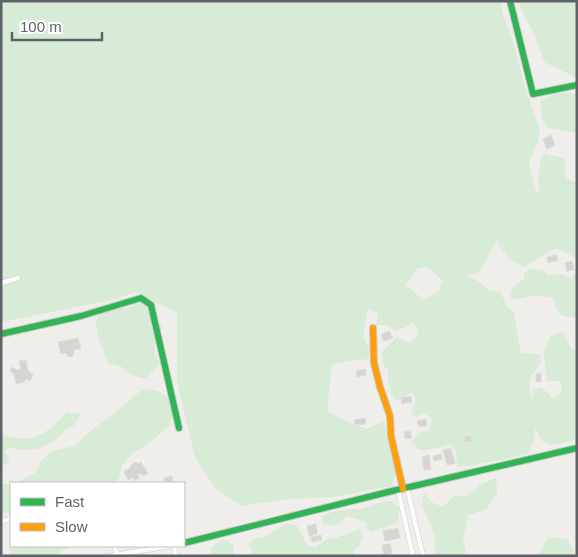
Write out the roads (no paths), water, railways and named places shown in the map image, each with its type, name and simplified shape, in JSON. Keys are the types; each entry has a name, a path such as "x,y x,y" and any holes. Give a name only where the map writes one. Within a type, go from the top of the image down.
{"street":[{"path":"510,1 533,94 577,85"},
{"path":"1,282 18,278"},
{"path":"1,334 81,316 141,298 151,305 179,428"},
{"path":"373,328 374,363 390,416 391,436 403,489 423,556"},
{"path":"185,543 577,448"},
{"path":"403,489 413,556"},
{"path":"114,547 117,554"},
{"path":"109,556 165,547"}]}
